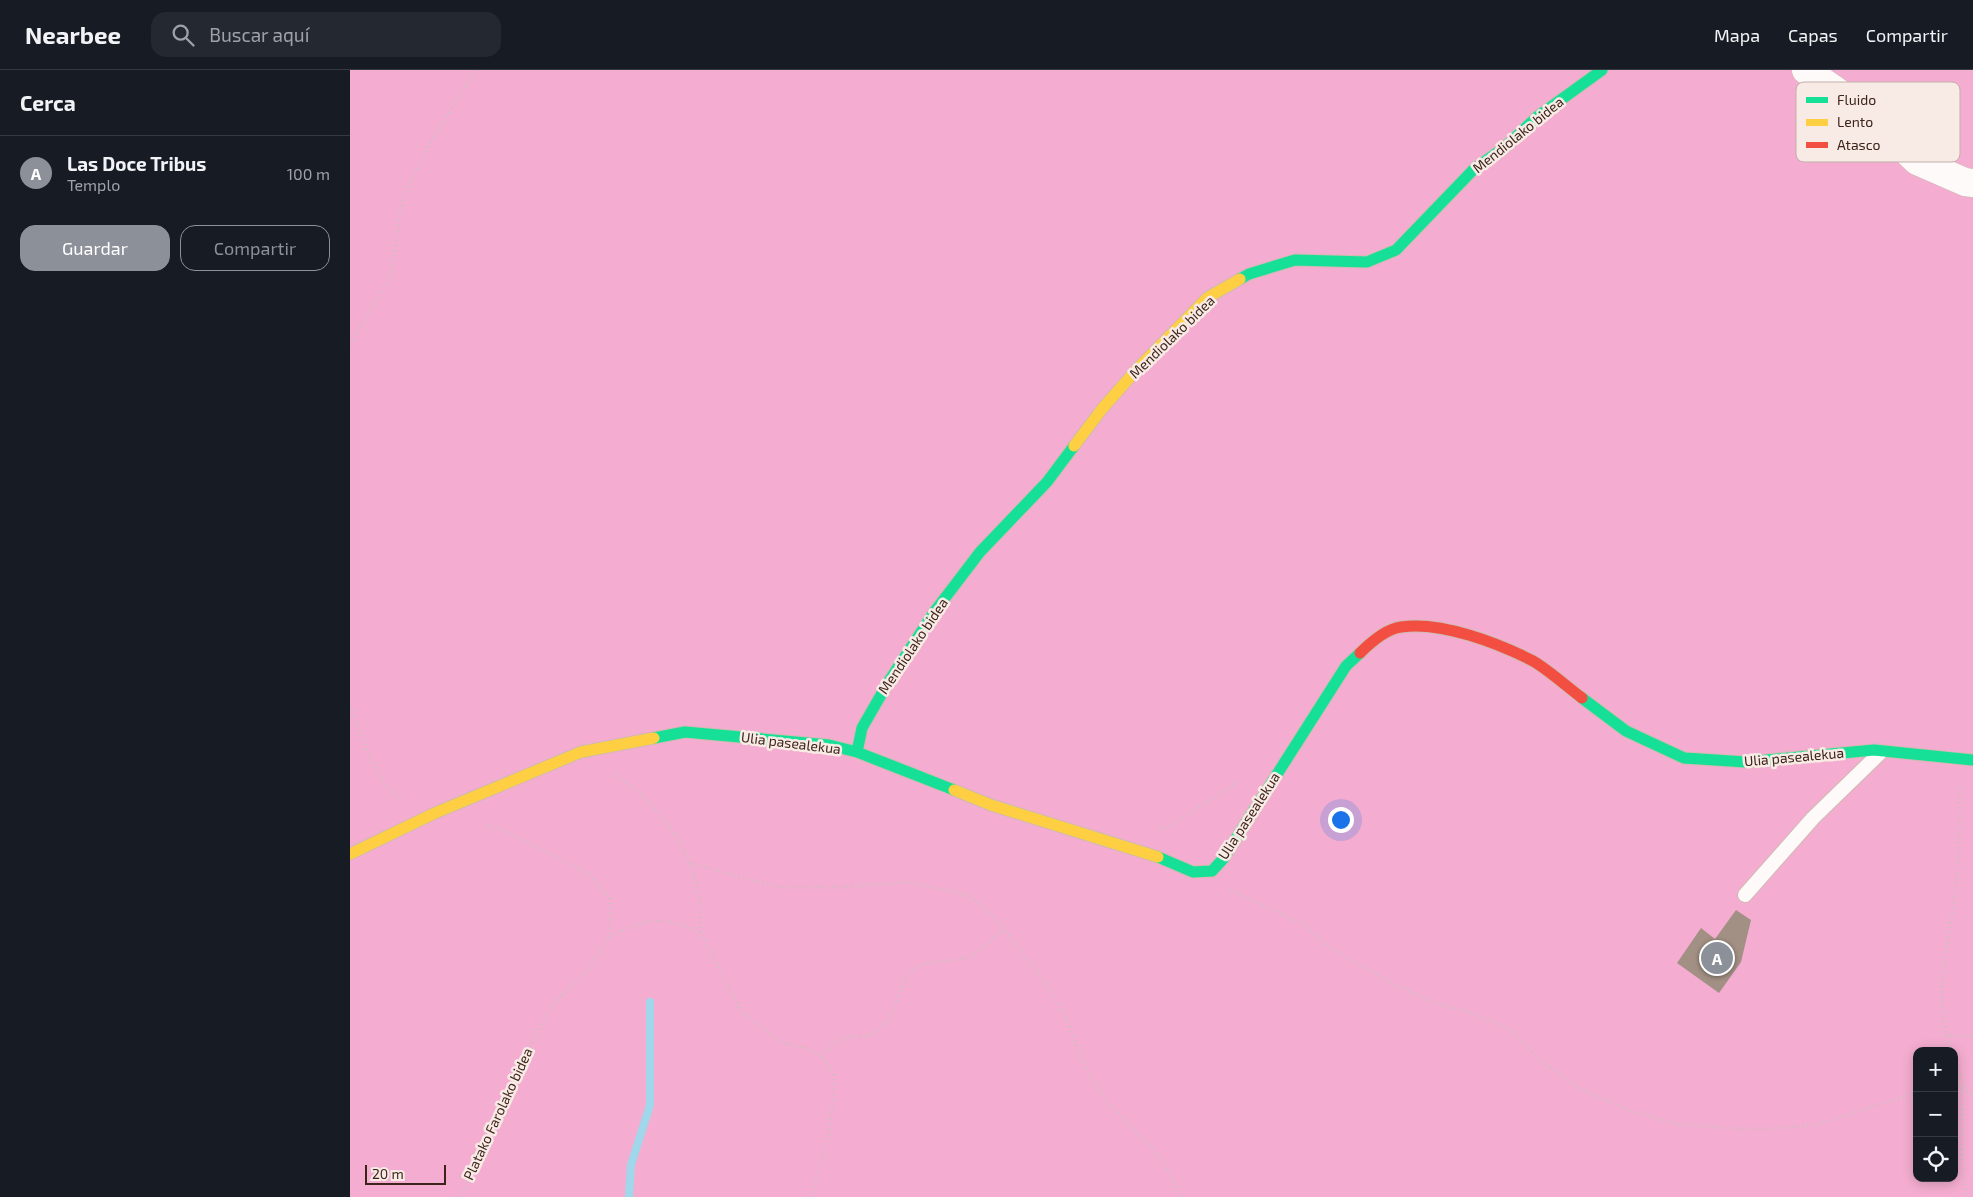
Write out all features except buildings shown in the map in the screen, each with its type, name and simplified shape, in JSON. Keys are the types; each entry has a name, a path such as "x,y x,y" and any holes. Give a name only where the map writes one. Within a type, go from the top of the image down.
{"street":[{"name":"Mendiolako bidea","path":"857,752 862,728 889,680 935,611 980,552 1047,482 1102,409 1138,368 1207,298 1249,274 1295,260 1368,262 1396,250 1474,169 1504,148 1537,117 1602,70"},
{"path":"1806,70 1823,82"},
{"path":"1919,162 1965,182 1973,183"},
{"name":"Ulia pasealekua","path":"350,854 440,811 581,752 685,732 829,745 857,752 991,805 1152,856 1193,872 1212,871 1223,859 1346,666 1373,640 1400,627 1438,628 1484,640 1534,662 1626,731 1684,758 1746,762 1883,751 1973,760"}],"lane":[{"path":"1745,896 1813,818 1883,751"}],"path":[{"path":"350,344 391,276 402,202 415,173 431,141 476,70"},
{"path":"350,707 374,766 394,794 416,808 440,811 503,830 590,875 609,898 611,916 608,937"},
{"path":"581,752 624,781 673,828 690,863 699,893 701,933 741,1010 782,1043 808,1048 822,1057 832,1073 833,1101 828,1139 811,1197"},
{"path":"1939,757 1953,773 1959,792 1956,887 1947,952 1942,1014 1945,1035 1950,1047"},
{"path":"1157,830 1172,825 1242,779"},
{"path":"690,863 776,887 843,887 908,882 968,895 992,915 1042,978 1065,1015 1080,1056 1103,1096 1162,1159 1181,1197"},
{"path":"1193,872 1303,924 1330,947 1395,984 1432,1002 1472,1013 1512,1031 1540,1061 1579,1088 1631,1111 1678,1124 1738,1129 1769,1129 1816,1125 1913,1093"},
{"path":"608,937 640,922 665,920 701,933"},
{"path":"822,1057 831,1044 844,1037 865,1036 881,1028 890,1015 906,976 917,967 970,956 1004,930"},
{"name":"Platako Farolako bidea","path":"461,1197 520,1063 554,1003 589,969 608,937"},
{"path":"1945,1035 1973,1037"},
{"path":"1958,1075 1964,1117 1963,1154 1968,1197"},
{"path":"1960,1085 1973,1096"}],"shaded area":[{"path":"350,70 1973,70 1973,1197 350,1197"}],"waterway":[{"path":"629,1197 631,1165 650,1105 650,1002"}],"traffic: fast":[{"path":"1240,279 1249,274 1295,260 1367,262 1396,250 1474,169 1504,148 1537,117 1602,70"},
{"path":"857,752 862,728 889,681 935,611 980,552 1047,482 1074,446"},
{"path":"1158,857 1193,872 1212,871 1223,859 1346,666 1360,653"},
{"path":"1582,698 1626,731 1684,758 1746,762 1874,750 1973,760"},
{"path":"654,738 685,732 829,745 857,752 954,790"}],"traffic: slow":[{"path":"1074,446 1102,409 1138,368 1207,298 1240,279"},
{"path":"350,854 435,813 581,752 654,738"},
{"path":"954,790 991,805 1158,857"}],"traffic: jam":[{"path":"1360,653 1379,637 1395,628 1417,626 1451,630 1503,647 1533,661 1582,698"}],"place":[{"name":"Las Doce Tribus","path":"1717,958"}]}
